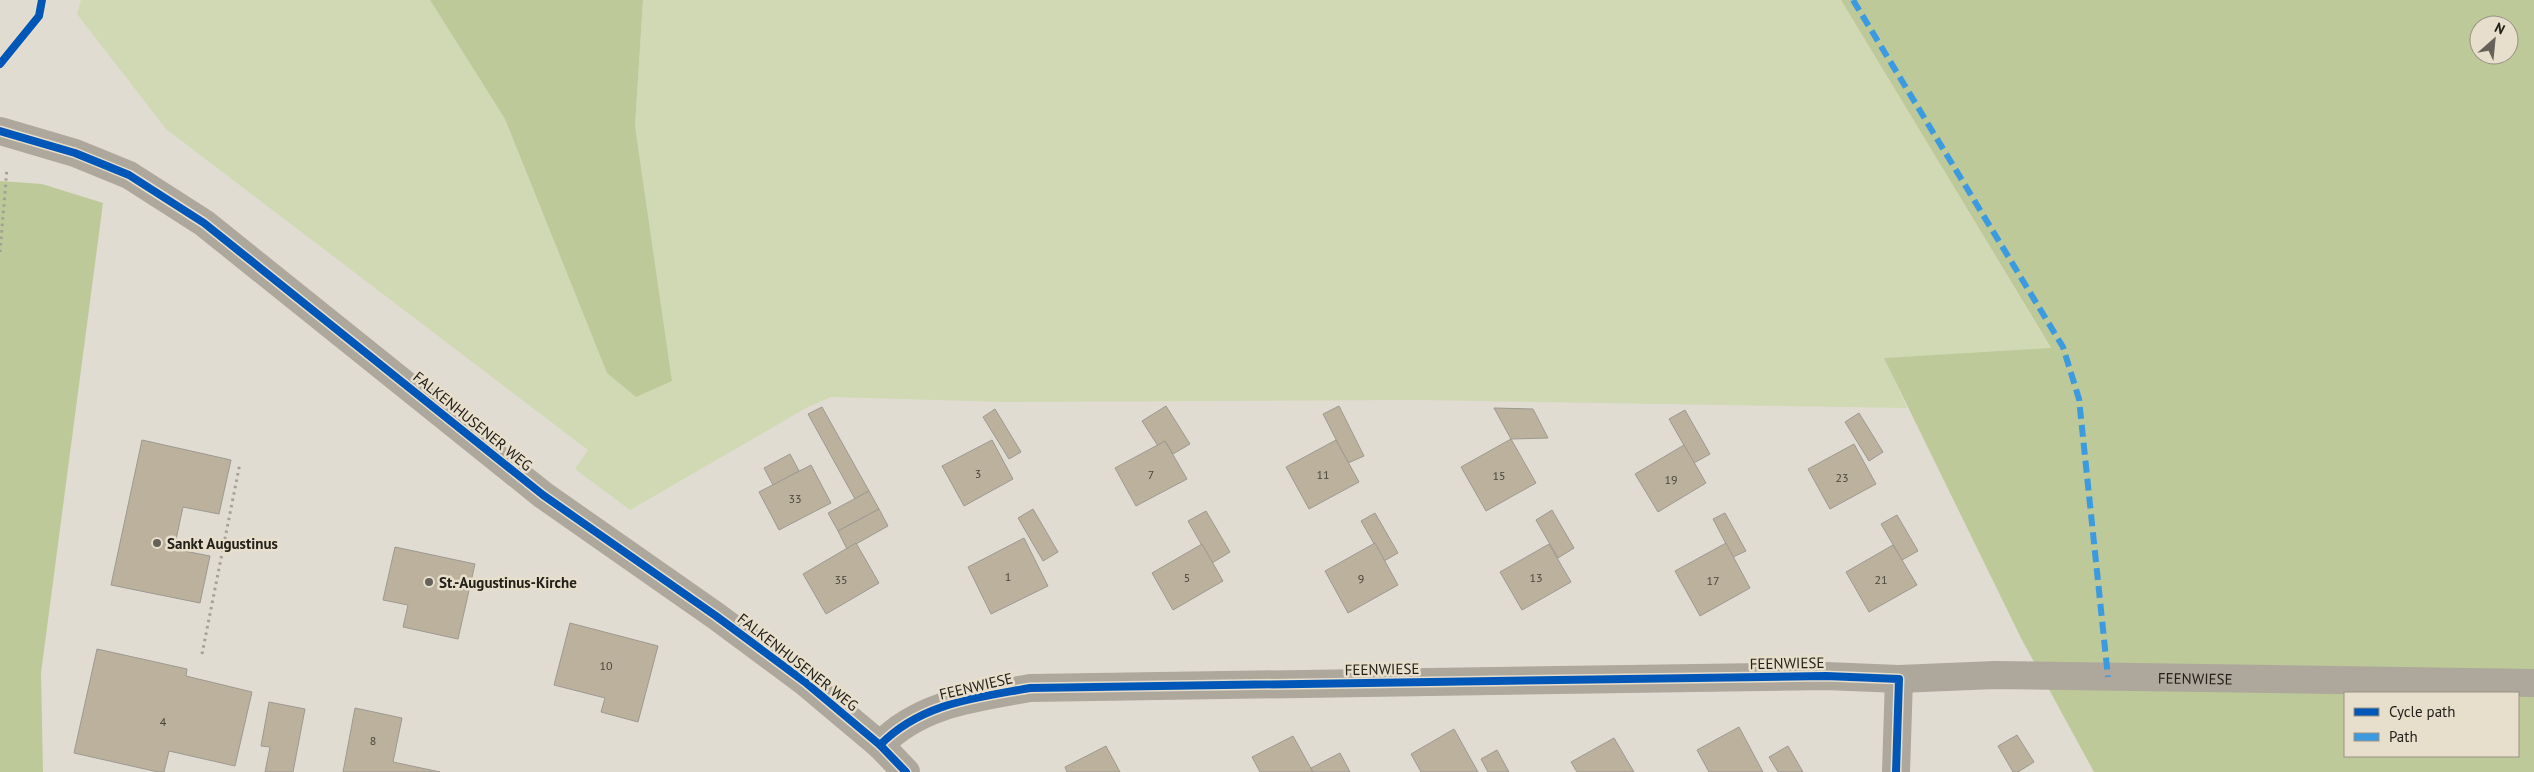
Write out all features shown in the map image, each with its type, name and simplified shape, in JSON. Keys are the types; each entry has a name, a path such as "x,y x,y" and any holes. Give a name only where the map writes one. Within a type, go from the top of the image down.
{"street":[{"name":"FALKENHUSENER WEG","path":"5,133 75,153 129,176 204,223 543,494 716,616 805,682 880,745 906,772"},
{"name":"FEENWIESE","path":"880,745 896,729 929,711 959,701 1030,688 1826,676 1899,679 1995,675 2534,683"},
{"path":"1896,772 1899,679"}],"path":[{"path":"0,252 5,133"},
{"path":"202,654 240,463"}],"green space":[{"path":"81,0 430,0 505,119 607,373 672,380 635,126 643,0 1841,0 2051,349 1885,358 1907,408 1416,400 1004,402 831,397 808,407 630,510 575,469 588,450 166,129 77,14"},
{"path":"430,0 643,0 635,126 672,381 636,397 607,373 505,119"},
{"path":"1841,0 2534,0 2534,772 2094,772 2022,640 1884,358 2051,348"},
{"path":"0,181 42,184 103,203 41,673 43,772 0,772"}],"building":[{"path":"1166,406 1190,444 1173,454 1165,441 1158,446 1142,421"},
{"path":"1339,406 1364,456 1348,463 1323,414"},
{"path":"822,407 869,491 855,499 808,414"},
{"path":"1494,408 1533,409 1548,438 1511,439"},
{"path":"995,409 1021,452 1009,459 983,417"},
{"path":"1685,410 1710,454 1694,463 1669,419"},
{"path":"1859,413 1883,452 1869,461 1845,422"},
{"path":"1511,439 1536,483 1486,511 1461,467"},
{"path":"142,440 231,460 219,514 183,507 174,549 210,556 200,603 111,585"},
{"path":"992,440 1013,479 964,506 942,466"},
{"path":"1336,440 1359,482 1309,509 1286,467"},
{"path":"1165,441 1187,479 1136,506 1115,468"},
{"path":"1854,444 1876,484 1830,509 1808,469"},
{"path":"1684,445 1706,483 1658,512 1635,474"},
{"path":"790,454 799,471 773,485 764,468"},
{"path":"811,465 831,503 779,530 759,492"},
{"path":"869,491 879,509 838,531 828,513"},
{"path":"879,509 888,526 847,549 838,531"},
{"path":"1033,509 1058,552 1043,561 1018,518"},
{"path":"1552,510 1574,548 1558,558 1536,520"},
{"path":"1206,511 1230,552 1212,563 1188,521"},
{"path":"1375,513 1398,553 1384,561 1361,521"},
{"path":"1725,513 1746,551 1733,557 1713,519"},
{"path":"1897,515 1918,551 1902,560 1881,524"},
{"path":"1024,538 1048,586 991,614 968,567"},
{"path":"856,543 879,583 826,614 803,574"},
{"path":"1375,543 1398,585 1348,613 1325,571"},
{"path":"1726,543 1750,588 1700,616 1675,571"},
{"path":"1202,544 1223,581 1173,610 1152,573"},
{"path":"1549,544 1571,582 1522,610 1500,572"},
{"path":"1893,545 1917,585 1869,612 1846,572"},
{"name":"St.-Augustinus-Kirche","path":"395,547 475,564 458,639 403,627 408,605 383,600"},
{"path":"570,623 658,646 638,722 601,712 605,698 554,685"},
{"path":"97,649 187,669 186,676 252,692 235,766 169,751 164,772 158,772 74,753"},
{"path":"269,702 305,709 293,772 265,772 270,747 261,746"},
{"path":"355,708 402,718 393,762 440,772 343,772"},
{"path":"1739,727 1763,772 1709,772 1697,750"},
{"path":"1454,729 1478,772 1421,772 1411,754"},
{"path":"2017,735 2034,762 2018,772 2013,772 1998,746"},
{"path":"1293,736 1313,772 1260,772 1252,757"},
{"path":"1614,738 1634,772 1577,772 1571,762"},
{"path":"1106,746 1120,772 1067,772 1065,767"},
{"path":"1788,746 1803,772 1778,772 1769,757"},
{"path":"1497,750 1509,772 1488,772 1481,759"},
{"path":"1340,753 1350,772 1313,772 1311,768"}],"marked path":[{"path":"1853,0 2063,347 2079,399 2108,677"}],"cycle path":[{"path":"0,64 39,16 42,0"},
{"path":"0,131 75,153 129,175 204,223 543,495 716,616 805,682 880,745 906,772"},
{"path":"880,745 896,731 931,711 969,699 1030,688 1826,676 1899,679 1896,772"}],"place":[{"name":"Sankt Augustinus","path":"157,543"},
{"name":"St.-Augustinus-Kirche","path":"429,582"}]}
